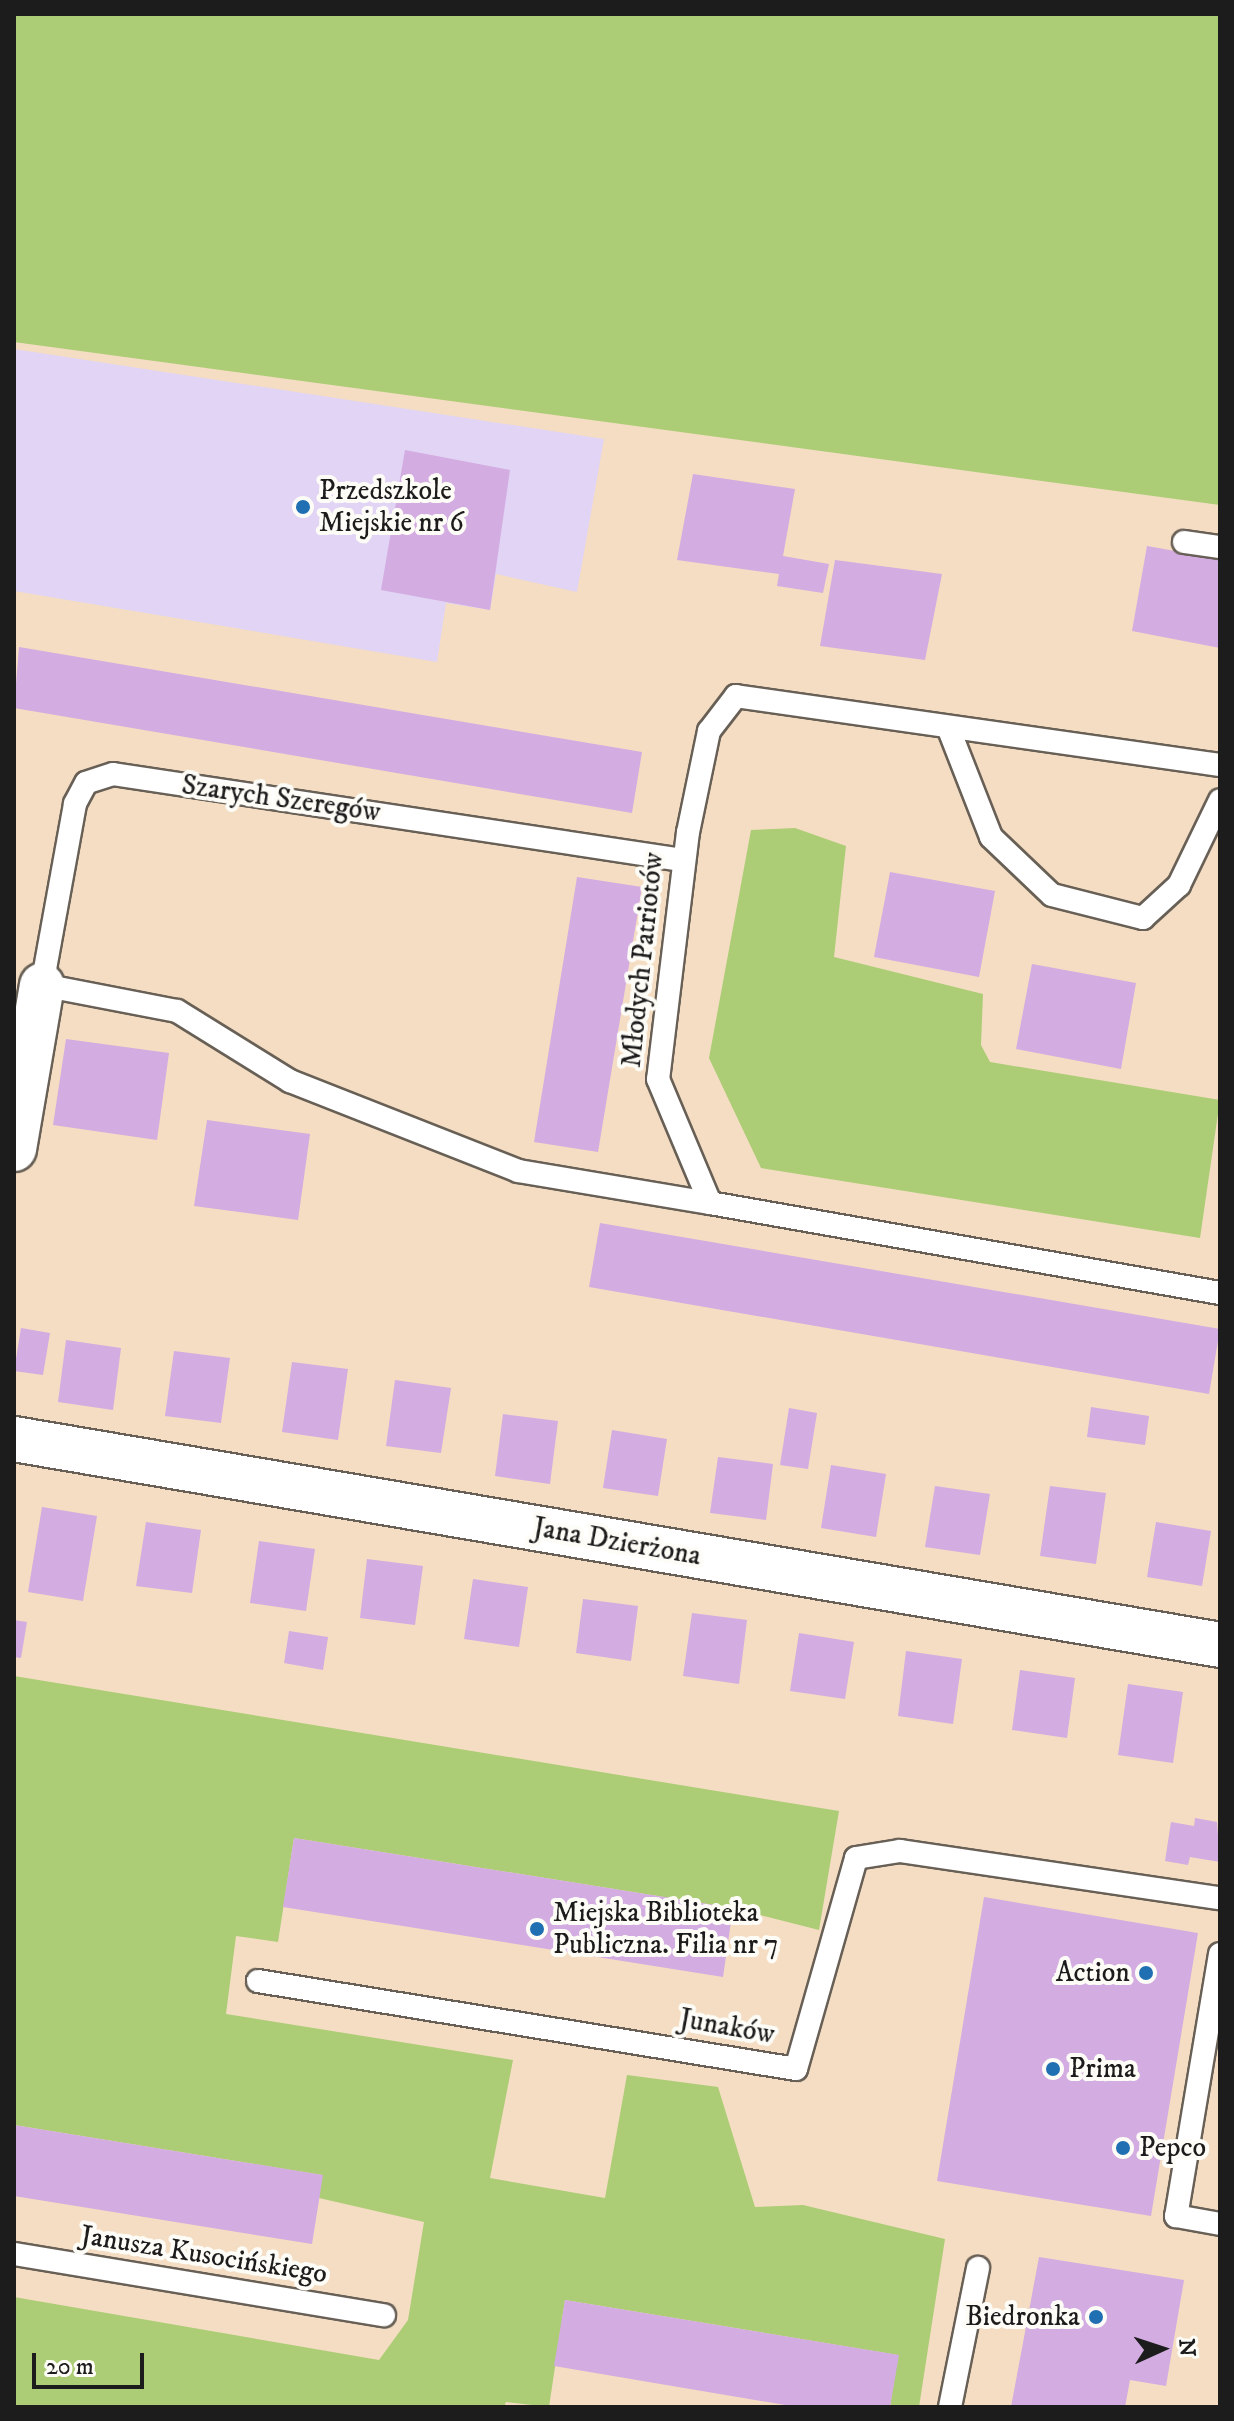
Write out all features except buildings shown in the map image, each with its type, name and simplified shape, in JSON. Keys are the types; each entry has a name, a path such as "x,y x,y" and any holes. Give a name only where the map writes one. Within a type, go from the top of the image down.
{"street":[{"name":"Szarych Szeregów","path":"14,1149 42,985"},
{"name":"Jana Dzierżona","path":"14,1439 1220,1645"}],"lane":[{"path":"1184,542 1220,547"},
{"name":"Młodych Patriotów","path":"710,1203 658,1079 682,860 709,731 736,696 1220,765"},
{"path":"948,727 991,837 1052,895 1143,918 1179,885 1220,800"},
{"name":"Szarych Szeregów","path":"42,985 75,804 86,783 113,774 682,860"},
{"path":"42,985 177,1011 305,1088 518,1171 1220,1293"},
{"name":"Junaków","path":"258,1981 796,2069 856,1858 900,1851 1220,1898"},
{"path":"1220,1954 1176,2216 1220,2224"},
{"name":"Janusza Kusocińskiego","path":"14,2254 384,2315"},
{"path":"950,2407 978,2268"}],"shaded area":[{"name":"Przedszkole Miejskie nr 6","path":"14,349 604,439 577,592 496,574 490,610 446,603 437,662 14,591"}],"green space":[{"path":"14,14 1220,14 1220,505 14,342"},
{"path":"795,828 846,846 834,957 983,994 981,1045 990,1062 1220,1100 1200,1238 761,1168 709,1058 751,830"},
{"path":"14,1676 839,1811 819,1930 733,1908 294,1838 278,1942 236,1936 226,2014 513,2060 490,2178 605,2198 627,2075 718,2087 755,2207 803,2205 945,2239 919,2407 890,2407 898,2355 565,2300 549,2407 506,2402 504,2407 14,2407 14,2297 379,2360 408,2320 424,2222 319,2198 322,2175 14,2125"}],"place":[{"name":"Przedszkole Miejskie nr 6","path":"303,507"},
{"name":"Miejska Biblioteka Publiczna. Filia nr 7","path":"537,1929"},
{"name":"Action","path":"1146,1973"},
{"name":"Prima","path":"1053,2069"},
{"name":"Pepco","path":"1123,2148"},
{"name":"Biedronka","path":"1096,2317"}]}
